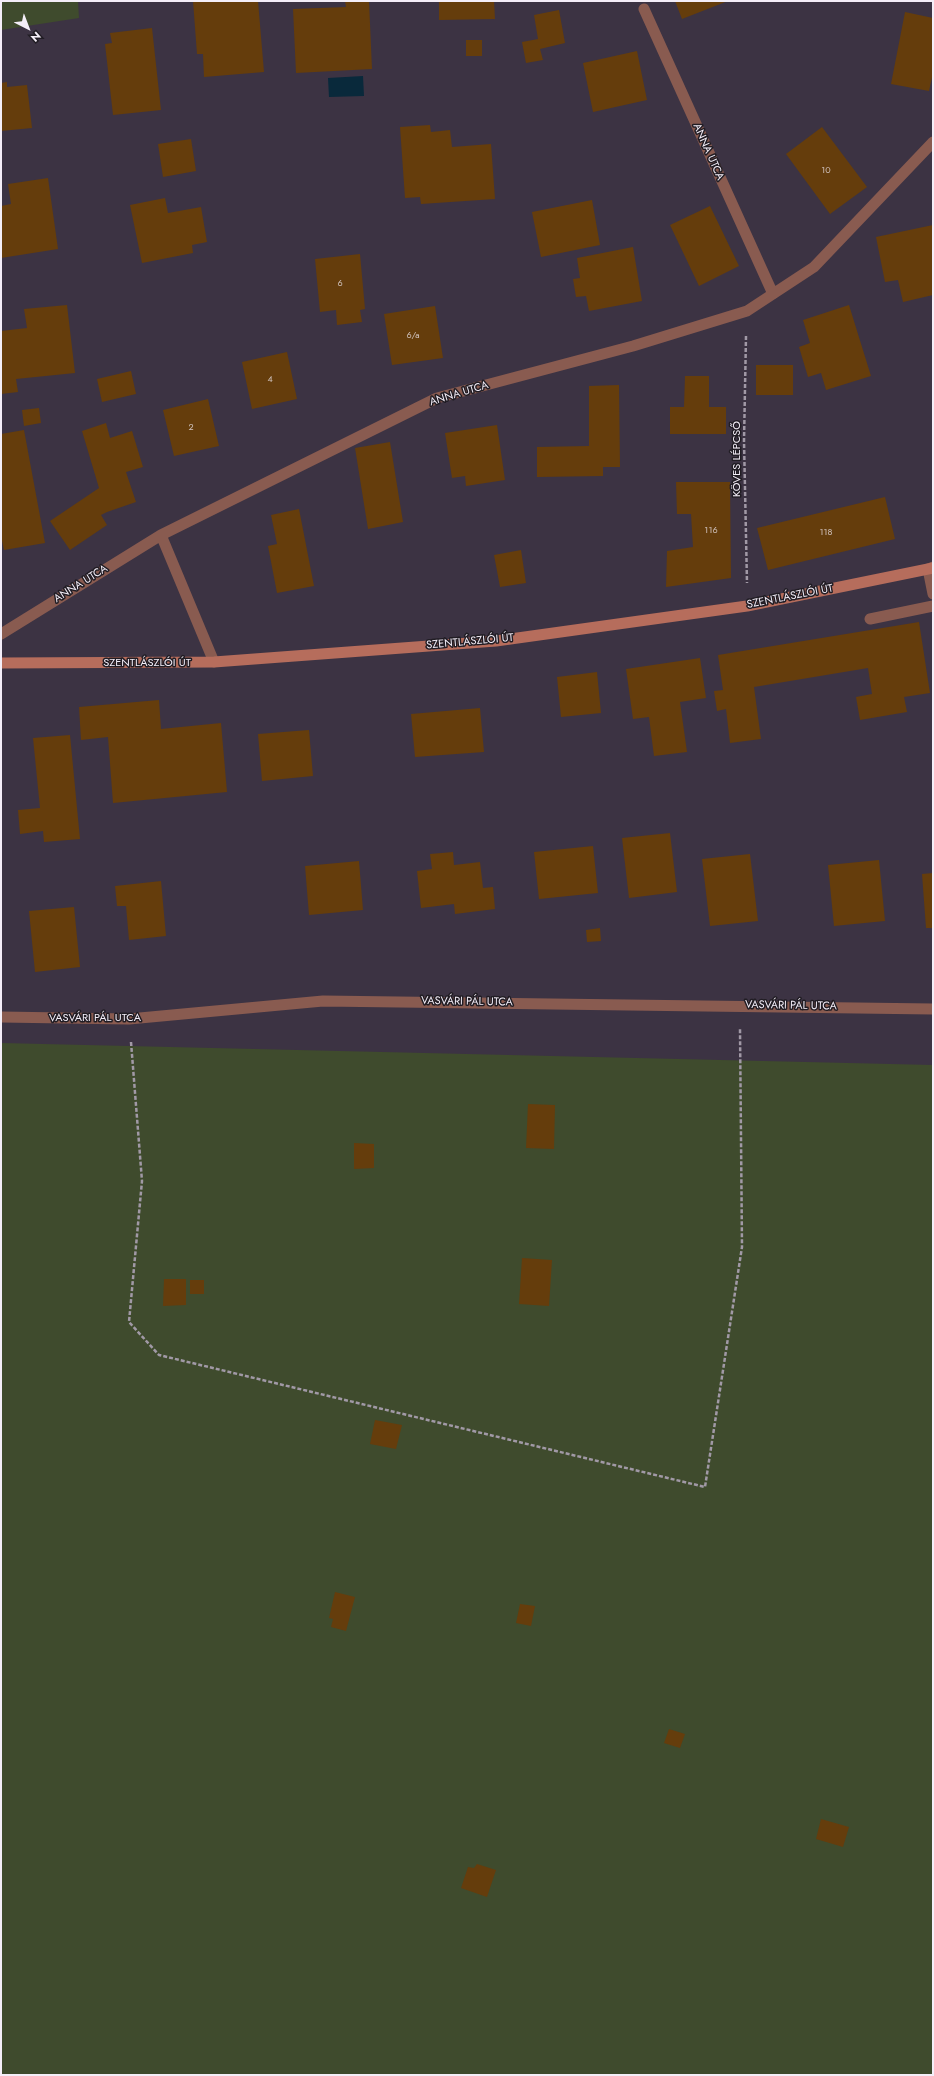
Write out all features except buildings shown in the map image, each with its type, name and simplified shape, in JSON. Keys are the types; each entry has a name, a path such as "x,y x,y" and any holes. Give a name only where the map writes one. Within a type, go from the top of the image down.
{"main road":[{"name":"SZENTLÁSZLÓI ÚT","path":"1,663 214,662 496,641 747,606 931,568"}],"street":[{"name":"ANNA UTCA","path":"644,9 773,294"},
{"name":"ANNA UTCA","path":"1,634 161,535 438,398 634,346 747,311 814,267 933,142"},
{"path":"161,535 214,662"},
{"path":"931,568 933,594"},
{"path":"870,619 933,606"},
{"name":"VASVÁRI PÁL UTCA","path":"1,1017 129,1019 323,1000 933,1009"}],"path":[{"name":"KÖVES LÉPCSŐ","path":"747,311 744,441 747,606"},
{"path":"129,1019 142,1181 129,1322 159,1355 705,1487 742,1247 740,1006"}],"green space":[{"path":"1,1 78,1 79,18 1,30"},
{"path":"1,1043 933,1065 933,2075 1,2075"}],"water":[{"path":"363,76 364,96 329,97 328,78"}]}
